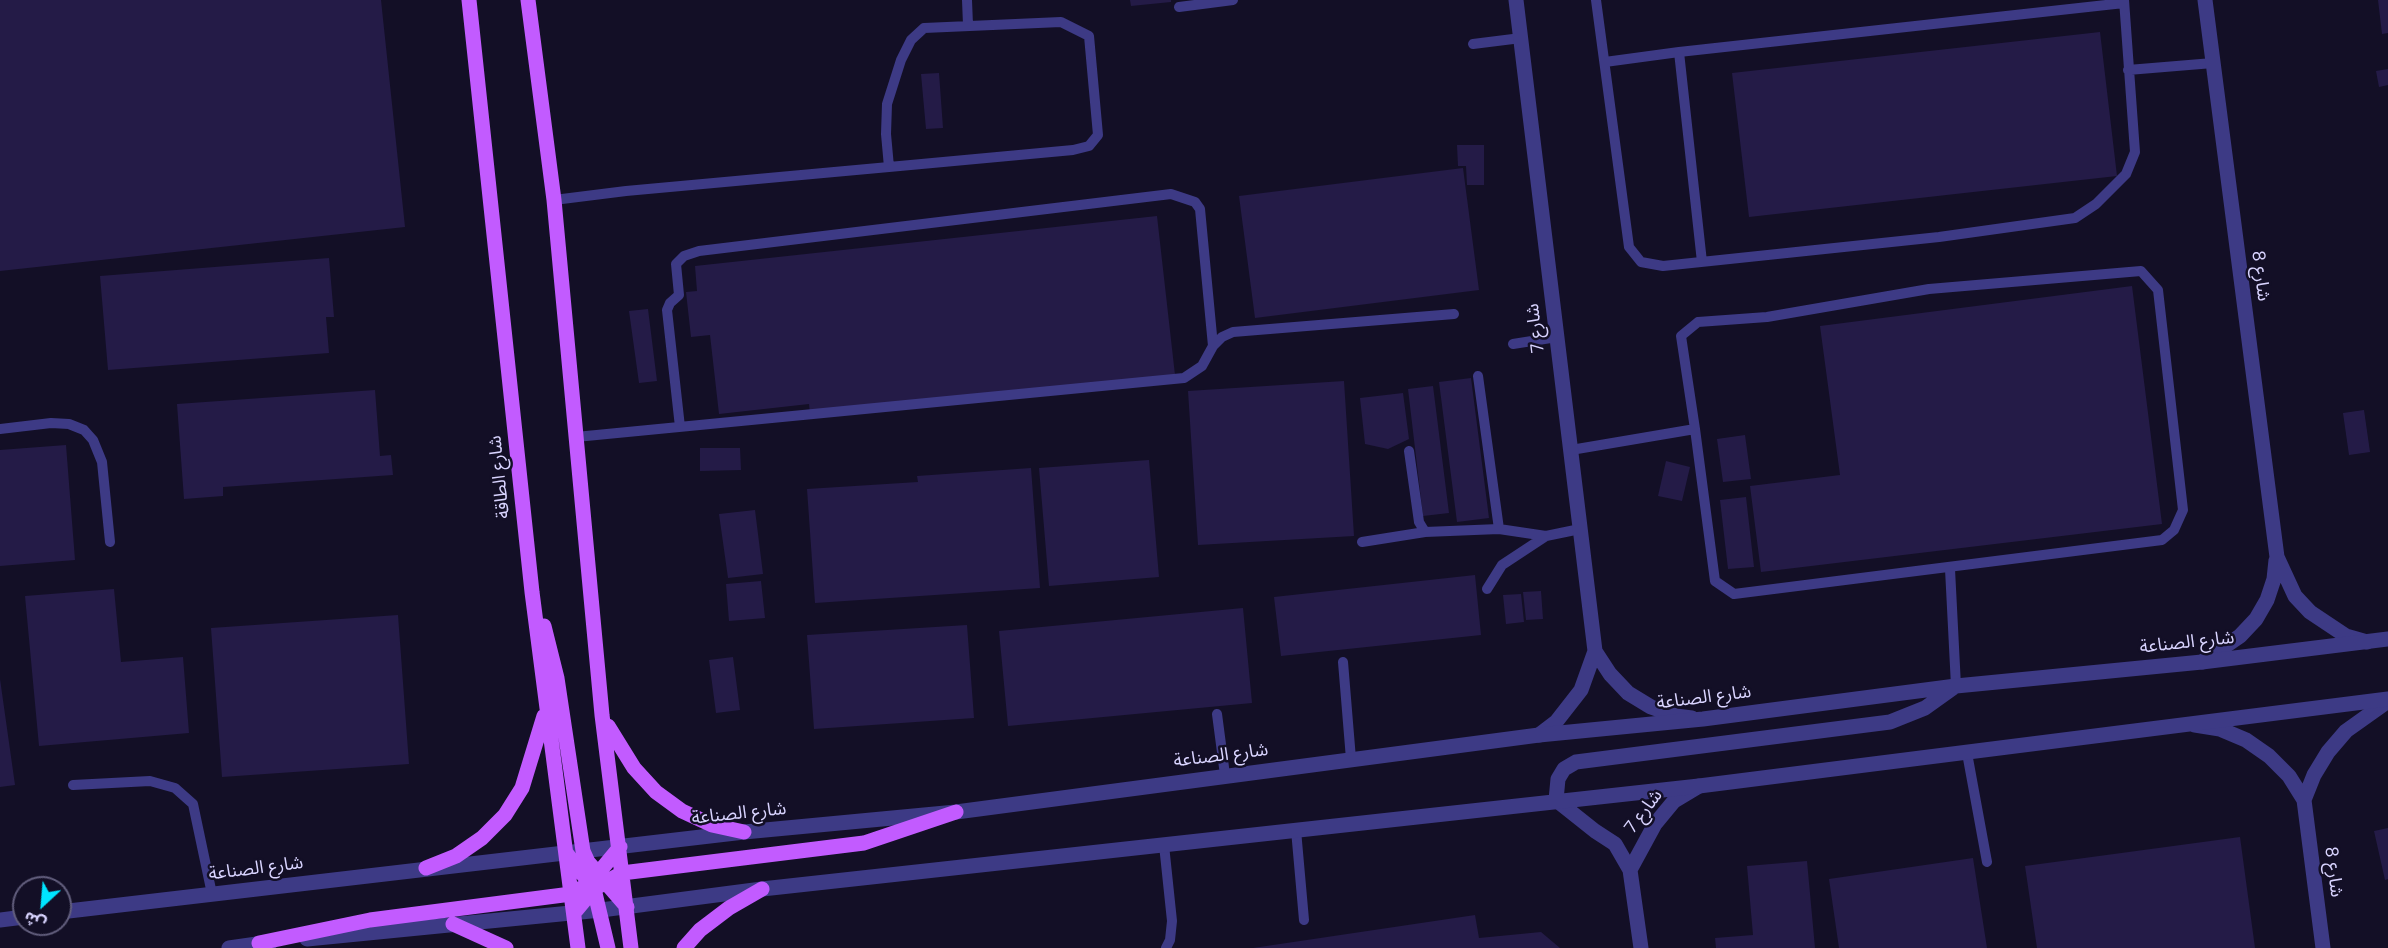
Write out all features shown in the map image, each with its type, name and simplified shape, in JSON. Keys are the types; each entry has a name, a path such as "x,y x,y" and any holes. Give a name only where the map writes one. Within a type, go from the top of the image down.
{"main road":[{"name":"شارع الطاقة","path":"469,0 532,591 578,948"},
{"path":"528,0 554,200 602,714 631,948"},
{"path":"532,591 549,642 583,851 596,882 608,948"},
{"path":"426,868 456,856 482,838 505,814 522,788 547,707"},
{"path":"602,714 618,744 656,792 682,811 712,825 744,832"},
{"path":"259,943 370,920 571,894 622,873 864,843 956,813"},
{"path":"574,913 620,847"},
{"path":"566,853 596,882 627,907"},
{"path":"684,948 700,930 729,908 762,889"},
{"path":"453,924 506,948"}],"street":[{"name":"شارع 7","path":"1516,0 1595,651 1585,681 1570,707 1539,735"},
{"name":"شارع 8","path":"2202,662 2240,636 2256,620 2267,600 2274,579 2277,557 2205,0"},
{"name":"شارع 8","path":"2277,557 2295,596 2310,612 2346,636 2367,642"},
{"name":"شارع الصناعة","path":"72,911 744,832 956,813 1225,775 1539,735 1703,719 1956,686 2202,662 2388,639"},
{"name":"شارع 7","path":"1595,651 1610,674 1628,693 1651,707 1676,716 1703,719"},
{"path":"1556,800 1558,778 1564,769 1576,762 1890,722 1925,708 1956,686"},
{"path":"229,948 259,943 574,913 762,889 1699,786 2388,700"},
{"path":"2304,800 2314,775 2328,752 2346,731 2388,700"},
{"name":"شارع 8","path":"2192,724 2220,729 2246,740 2262,751 2289,776 2304,800 2323,948"},
{"name":"شارع 7","path":"1630,870 1655,824 1674,801 1699,786"},
{"name":"شارع 7","path":"1556,800 1594,831 1616,844 1630,870 1641,948"}],"lane":[{"path":"967,0 968,25"},
{"path":"1179,7 1233,0"},
{"path":"1596,0 1629,247 1641,262 1663,266 1939,237 2075,218 2096,204 2126,174 2135,152 2124,1 1605,62"},
{"path":"554,200 1073,150 1089,146 1098,135 1089,36 1060,22 924,28 911,40 901,60 887,104 886,134 889,167"},
{"path":"1473,44 1521,38"},
{"path":"1679,52 1702,262"},
{"path":"2128,70 2213,63"},
{"path":"680,427 667,310 679,294 676,264 684,256 699,251 1171,194 1195,202 1200,210 1213,346"},
{"path":"2141,271 2158,290 2165,334 2183,510 2174,530 2162,540 1950,569 1734,594 1715,581 1695,429 1681,336 1698,322 1767,316 1929,288 2141,271"},
{"path":"576,437 1184,378 1202,366 1213,346 1222,337 1233,332 1454,314"},
{"path":"1513,344 1557,336"},
{"path":"1478,376 1499,529"},
{"path":"0,429 51,423 69,424 84,430 93,440 102,462 110,542"},
{"path":"1571,450 1695,429"},
{"path":"1409,451 1419,522 1425,532"},
{"path":"1362,542 1425,532 1499,529 1546,536 1580,529"},
{"path":"1487,589 1502,565 1546,536"},
{"path":"1950,569 1956,686"},
{"path":"1343,662 1351,759"},
{"path":"1217,714 1225,775"},
{"path":"1967,753 1987,862"},
{"path":"73,785 150,781 175,788 193,804 212,894"},
{"path":"1296,830 1305,920"},
{"path":"1164,845 1172,921 1170,940 1166,948"}],"building":[{"path":"0,0 381,0 405,227 0,271"},
{"path":"1130,0 1171,0 1171,2 1131,6"},
{"path":"2378,0 2388,0 2388,33 2382,34"},
{"path":"2100,32 2117,176 1749,217 1732,73"},
{"path":"2388,69 2388,85 2379,87 2376,71"},
{"path":"939,73 943,128 926,129 921,74"},
{"path":"1457,145 1484,145 1484,185 1467,185 1466,166 1458,166"},
{"path":"1463,168 1479,290 1255,318 1239,196"},
{"path":"1157,216 1175,375 810,414 809,404 719,414 710,335 691,337 686,292 697,291 695,266"},
{"path":"329,258 334,317 326,317 329,353 108,370 100,276"},
{"path":"2132,286 2162,524 1761,572 1750,486 1840,475 1820,326"},
{"path":"648,309 657,381 639,383 629,311"},
{"path":"1471,378 1489,518 1457,522 1439,382"},
{"path":"1344,381 1354,536 1198,545 1188,391"},
{"path":"1433,386 1449,513 1423,516 1408,389"},
{"path":"375,390 380,456 391,455 393,475 223,487 223,496 184,499 177,404"},
{"path":"1403,393 1409,439 1388,449 1365,444 1360,398"},
{"path":"2364,410 2370,452 2349,455 2343,413"},
{"path":"1745,435 1751,479 1723,482 1717,439"},
{"path":"66,445 75,560 0,566 0,450"},
{"path":"700,448 740,448 741,470 700,471"},
{"path":"1149,460 1159,577 1049,586 1039,468"},
{"path":"1666,461 1690,467 1682,501 1658,496"},
{"path":"1031,468 1040,588 815,603 807,489 918,482 917,476"},
{"path":"1746,497 1754,567 1728,569 1720,500"},
{"path":"755,510 763,574 728,578 719,514"},
{"path":"1475,575 1481,635 1281,656 1274,597"},
{"path":"761,581 765,618 729,621 726,584"},
{"path":"114,589 121,662 183,657 189,733 39,746 25,596"},
{"path":"1541,591 1543,619 1526,620 1523,592"},
{"path":"1521,594 1524,622 1506,624 1503,595"},
{"path":"1243,608 1252,703 1008,726 999,631"},
{"path":"398,615 409,764 222,777 211,628"},
{"path":"967,625 974,718 814,729 807,635"},
{"path":"733,657 740,710 716,713 709,660"},
{"path":"0,679 15,785 0,787"},
{"path":"2388,828 2388,879 2385,880 2374,831"},
{"path":"2240,837 2255,948 2037,948 2025,866"},
{"path":"1973,858 1987,948 1839,948 1829,879"},
{"path":"1807,861 1815,948 1716,948 1715,938 1753,935 1747,866"},
{"path":"1475,915 1479,938 1541,932 1560,948 1253,948"}]}
